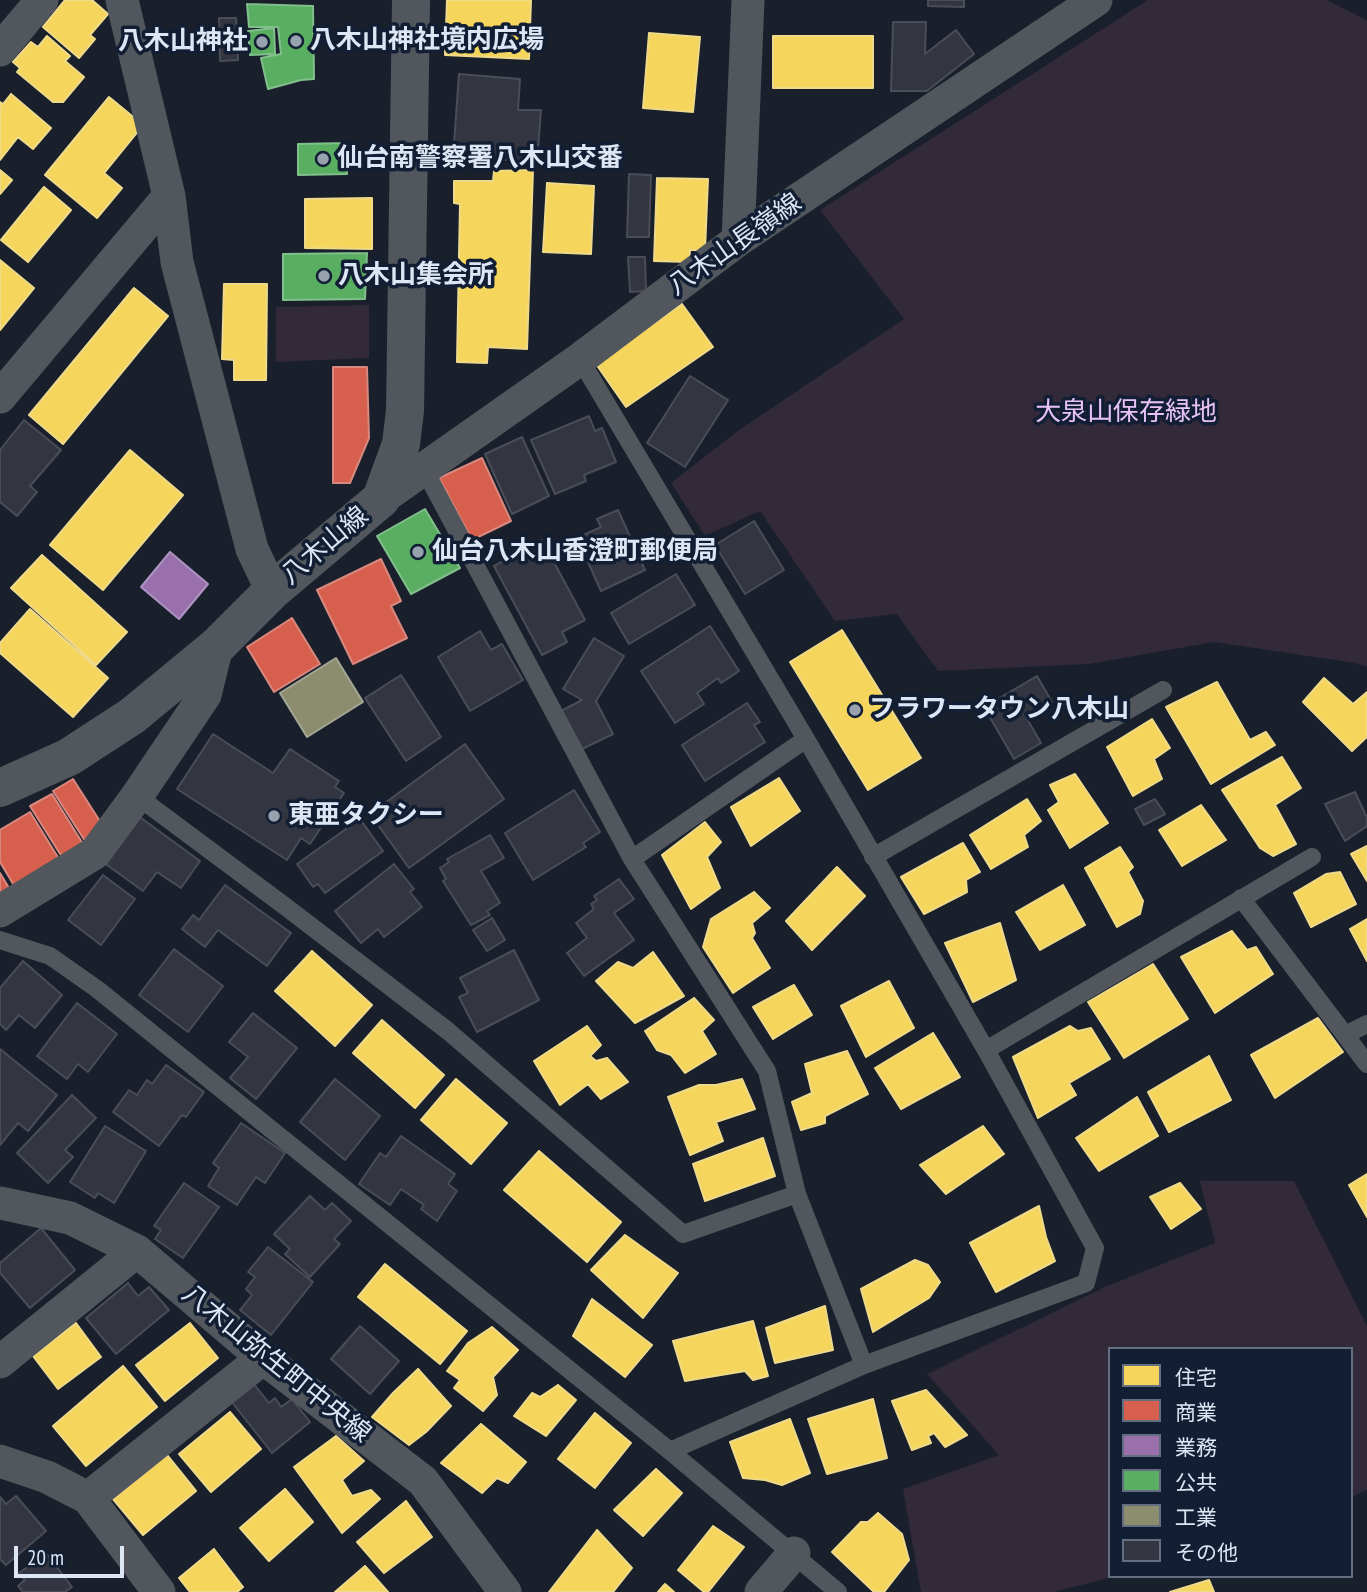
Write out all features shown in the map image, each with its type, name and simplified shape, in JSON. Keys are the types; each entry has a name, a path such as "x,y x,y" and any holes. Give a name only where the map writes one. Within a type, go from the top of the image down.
{"street":[{"path":"0,50 42,0"},
{"path":"122,0 169,196 177,262 252,549 272,591"},
{"name":"八木山線","path":"0,788 69,758 132,716 217,646 272,591 381,499 401,444 405,411 411,0"},
{"path":"738,240 748,0"},
{"name":"八木山長嶺線","path":"381,499 580,359 738,240 1096,0"},
{"path":"0,397 169,196"},
{"path":"0,911 95,853 205,695 217,646"},
{"name":"八木山弥生町中央線","path":"0,1203 70,1218 137,1251 263,1358 423,1481 505,1592"},
{"path":"0,1362 137,1251"},
{"path":"88,1498 263,1358"},
{"path":"0,1461 47,1477 88,1498 159,1592"},
{"path":"761,1592 794,1553"}],"lane":[{"path":"580,359 806,738 986,1050 1095,1248 1086,1283 864,1365 670,1451"},
{"path":"424,469 632,859 767,1071 797,1194 864,1365"},
{"path":"873,857 1163,690"},
{"path":"632,859 806,738"},
{"path":"137,796 448,1031 683,1234 797,1194"},
{"path":"986,1050 1312,857"},
{"path":"1241,898 1367,1064"},
{"path":"0,940 50,956 97,989 670,1451 838,1592"},
{"path":"1345,1035 1367,1024"}],"green space":[{"name":"大泉山保存緑地","path":"1148,0 1327,0 1367,20 1367,667 1356,663 1214,642 1089,664 938,671 897,614 835,621 760,511 705,536 671,483 739,430 904,319 820,210"},
{"path":"369,305 369,358 276,362 276,307"},
{"path":"1200,1181 1294,1181 1367,1326 1367,1490 1353,1496 1353,1347 1108,1347 1108,1578 1054,1592 921,1592 903,1489 999,1455 927,1374 1107,1286 1215,1243"}],"building: 住宅":[{"path":"65,0 92,0 108,14 90,35 95,39 79,58 43,27"},
{"path":"447,0 531,0 529,59 445,55"},
{"path":"649,33 700,37 693,112 643,108"},
{"path":"47,36 70,56 65,61 84,77 63,102 53,102 17,72 20,68 13,62 31,42 38,47"},
{"path":"773,36 873,36 873,88 773,88"},
{"path":"11,94 51,128 33,149 18,137 0,160 0,102 3,104"},
{"path":"109,97 143,125 104,173 122,188 97,218 45,175"},
{"path":"0,170 12,180 0,194"},
{"path":"533,170 527,349 488,347 487,363 457,362 460,204 454,203 454,181 493,181 494,171"},
{"path":"657,178 708,179 705,250 690,250 689,262 654,261"},
{"path":"547,183 594,186 591,254 543,252"},
{"path":"44,187 71,210 28,262 1,240"},
{"path":"372,198 372,249 305,248 305,199"},
{"path":"0,260 34,288 0,330"},
{"path":"224,284 267,284 266,380 234,380 234,360 222,359"},
{"path":"134,288 168,316 63,444 29,415"},
{"path":"682,304 713,347 626,407 596,364"},
{"path":"130,450 183,495 103,590 50,545"},
{"path":"42,555 127,632 96,665 11,588"},
{"path":"30,609 108,678 73,717 0,653 0,643"},
{"name":"フラワータウン八木山","path":"842,630 921,758 868,790 790,662"},
{"path":"1324,678 1353,704 1367,692 1367,737 1352,751 1303,702"},
{"path":"1217,682 1250,740 1266,732 1275,745 1211,784 1166,707"},
{"path":"1152,719 1170,748 1154,759 1162,779 1133,796 1107,747"},
{"path":"1282,757 1301,788 1275,805 1296,844 1273,856 1260,848 1222,790"},
{"path":"1075,774 1108,823 1070,848 1048,810 1059,802 1050,785"},
{"path":"779,778 800,811 751,846 731,807"},
{"path":"1027,799 1041,821 1024,835 1028,847 991,869 970,835"},
{"path":"1201,805 1226,840 1182,866 1159,830"},
{"path":"705,822 721,842 707,857 720,888 691,909 662,855"},
{"path":"963,843 980,872 966,880 967,892 924,914 901,877"},
{"path":"1367,846 1367,881 1351,854"},
{"path":"1120,847 1133,867 1128,872 1143,901 1140,914 1117,927 1085,868"},
{"path":"837,867 865,896 812,950 786,921"},
{"path":"1340,872 1356,904 1311,927 1294,893 1326,874"},
{"path":"1063,885 1085,925 1040,950 1016,912"},
{"path":"754,892 770,908 752,923 755,933 752,938 770,968 733,993 703,947 711,919"},
{"path":"1367,919 1367,961 1350,929"},
{"path":"1000,923 1016,980 973,1002 945,943"},
{"path":"1232,931 1247,950 1256,947 1273,974 1215,1013 1181,957"},
{"path":"312,951 372,1005 335,1046 275,991"},
{"path":"653,952 684,996 635,1023 596,981 618,962 633,968"},
{"path":"1153,964 1188,1019 1124,1058 1088,1002"},
{"path":"889,981 914,1028 866,1057 841,1006"},
{"path":"794,985 812,1015 773,1039 753,1007"},
{"path":"694,998 714,1020 702,1031 716,1054 685,1073 671,1055 657,1050 645,1031"},
{"path":"1318,1018 1343,1052 1275,1098 1251,1055"},
{"path":"382,1020 444,1075 415,1108 353,1053"},
{"path":"587,1026 601,1045 590,1056 596,1061 607,1058 628,1082 601,1099 588,1084 560,1105 534,1061"},
{"path":"1070,1026 1078,1031 1091,1028 1110,1059 1069,1083 1076,1095 1038,1118 1013,1057"},
{"path":"933,1033 960,1077 901,1109 875,1068"},
{"path":"847,1051 868,1094 825,1116 825,1123 801,1130 792,1102 812,1093 805,1064"},
{"path":"1209,1056 1231,1100 1169,1132 1148,1092"},
{"path":"456,1079 507,1123 471,1164 421,1120"},
{"path":"742,1079 755,1109 716,1122 723,1141 690,1155 668,1097 699,1085 716,1085"},
{"path":"1137,1097 1158,1136 1099,1171 1076,1138"},
{"path":"983,1126 1004,1154 946,1194 920,1165"},
{"path":"763,1138 775,1176 705,1201 693,1164"},
{"path":"539,1151 621,1222 587,1262 504,1190"},
{"path":"1367,1174 1367,1217 1349,1185"},
{"path":"1180,1183 1201,1209 1171,1229 1150,1197"},
{"path":"1039,1206 1055,1261 996,1292 970,1243"},
{"path":"625,1235 678,1273 643,1318 591,1270"},
{"path":"915,1260 928,1265 940,1282 929,1298 873,1332 861,1289"},
{"path":"385,1264 467,1331 440,1364 358,1297"},
{"path":"592,1299 652,1345 625,1377 573,1336"},
{"path":"825,1306 833,1350 775,1363 766,1328"},
{"path":"753,1321 768,1376 753,1380 745,1371 685,1381 673,1341"},
{"path":"76,1323 101,1357 58,1389 33,1356"},
{"path":"190,1323 218,1358 165,1401 136,1365"},
{"path":"492,1327 518,1350 493,1377 497,1395 483,1411 454,1388 460,1380 447,1371 468,1343"},
{"path":"123,1366 157,1407 86,1466 53,1426"},
{"path":"418,1369 451,1406 409,1445 372,1417"},
{"path":"558,1385 576,1400 546,1436 514,1416 532,1393 540,1397"},
{"path":"926,1390 967,1435 945,1447 934,1433 928,1436 931,1443 912,1450 892,1401"},
{"path":"873,1399 887,1458 827,1474 808,1419"},
{"path":"230,1412 261,1449 211,1492 179,1454"},
{"path":"595,1413 631,1443 595,1488 558,1459"},
{"path":"790,1419 810,1473 782,1485 743,1478 730,1442"},
{"path":"481,1424 526,1462 508,1483 497,1478 482,1493 441,1463"},
{"path":"336,1436 364,1461 342,1480 352,1496 371,1490 380,1499 342,1533 294,1467"},
{"path":"167,1455 196,1491 143,1535 113,1499"},
{"path":"656,1469 682,1493 643,1536 614,1510"},
{"path":"285,1489 313,1522 269,1561 240,1528"},
{"path":"406,1501 432,1537 384,1573 357,1542"},
{"path":"878,1513 902,1534 909,1560 884,1592 874,1592 832,1552 861,1522 868,1522"},
{"path":"713,1526 744,1547 708,1592 704,1592 678,1570"},
{"path":"597,1530 632,1568 613,1592 549,1592"},
{"path":"214,1549 243,1587 237,1592 190,1592 179,1578"},
{"path":"365,1566 388,1592 335,1592"},
{"path":"1209,1580 1214,1592 1170,1592"},
{"path":"665,1584 674,1592 658,1592"}],"building: 商業":[{"path":"333,367 367,367 369,438 350,483 333,483"},
{"path":"482,458 511,521 472,540 439,478"},
{"path":"381,559 401,601 391,606 407,638 353,664 317,590"},
{"path":"292,618 320,664 274,692 247,647"},
{"path":"73,779 103,826 87,844 53,791"},
{"path":"52,794 83,844 62,857 30,806"},
{"path":"30,812 59,859 15,887 0,862 0,830"},
{"path":"0,873 9,888 0,894"}],"building: 業務":[{"path":"170,552 208,584 179,619 141,587"}],"building: 公共":[{"name":"八木山神社境内広場","path":"247,4 313,6 314,79 268,89 261,58 281,54 278,27 249,27"},
{"name":"八木山神社","path":"274,28 275,54 250,55 248,31"},
{"name":"仙台南警察署八木山交番","path":"346,143 347,174 298,175 298,144"},
{"name":"八木山集会所","path":"367,253 365,299 283,300 283,254"},
{"path":"425,509 460,568 411,594 377,536"}],"building: 工業":[{"path":"336,658 363,702 307,737 280,693"}],"building: その他":[{"path":"928,0 964,0 964,7 928,6"},
{"path":"219,18 236,18 238,60 220,61"},
{"path":"893,22 926,22 925,54 956,30 974,54 927,91 891,91"},
{"path":"459,74 520,79 518,110 541,110 537,161 453,158"},
{"path":"629,174 651,175 649,237 627,237"},
{"path":"628,257 645,257 646,291 630,292"},
{"path":"690,376 728,400 685,467 647,443"},
{"path":"589,416 595,431 602,428 616,462 584,475 586,481 555,494 531,440"},
{"path":"24,420 61,450 30,486 37,492 17,516 0,502 0,450"},
{"path":"522,437 549,496 512,514 485,454"},
{"path":"618,510 645,570 601,591 577,538 601,527 597,519"},
{"path":"754,521 784,570 745,594 715,545"},
{"path":"542,540 585,620 562,632 567,642 542,655 494,566"},
{"path":"676,574 695,605 629,644 611,613"},
{"path":"710,626 739,671 721,683 718,678 697,693 704,704 675,723 641,671"},
{"path":"480,631 491,650 502,644 523,680 470,711 438,657"},
{"path":"594,638 624,656 596,701 613,734 580,750 561,711 582,700 563,689"},
{"path":"401,675 441,737 406,761 365,698"},
{"path":"1037,676 1052,702 1026,717 1041,743 1014,759 984,707"},
{"path":"747,703 760,722 754,725 765,742 705,781 682,745"},
{"name":"東亜タクシー","path":"213,734 273,773 290,749 339,781 335,787 344,793 310,844 301,838 287,860 177,789"},
{"path":"465,744 504,799 409,868 370,814"},
{"path":"574,790 600,832 583,843 586,847 533,880 505,833"},
{"path":"1355,792 1367,818 1367,826 1345,841 1325,804"},
{"path":"1155,799 1165,814 1144,825 1135,809"},
{"path":"137,815 200,861 181,888 157,872 143,891 103,862"},
{"path":"360,819 383,851 325,893 318,884 313,887 297,864"},
{"path":"490,835 504,858 481,871 500,903 487,911 490,915 471,925 443,881 446,879 440,868 449,862 447,859"},
{"path":"394,864 414,889 410,892 422,907 384,937 378,929 361,943 335,911"},
{"path":"103,875 135,899 101,945 68,920"},
{"path":"619,879 634,899 614,913 634,940 584,976 567,953 587,938 576,923 594,909 591,904 597,900 594,896"},
{"path":"225,885 291,933 267,966 218,930 205,947 182,929 193,915 199,920"},
{"path":"492,918 505,940 487,951 473,930"},
{"path":"174,949 223,986 188,1032 139,995"},
{"path":"514,950 539,1000 477,1032 459,997 468,993 460,978"},
{"path":"23,961 62,995 35,1028 19,1015 6,1030 0,1024 0,988"},
{"path":"77,1003 117,1034 88,1072 78,1064 67,1079 37,1056"},
{"path":"253,1013 297,1048 256,1099 230,1078 248,1057 229,1042"},
{"path":"0,1049 57,1095 28,1131 18,1123 0,1145"},
{"path":"166,1065 204,1092 186,1117 182,1115 159,1146 113,1112 129,1090 137,1095 147,1080 152,1084"},
{"path":"335,1079 380,1116 345,1160 300,1122"},
{"path":"72,1095 96,1118 65,1150 73,1157 48,1183 17,1153"},
{"path":"241,1123 285,1153 265,1183 256,1177 237,1205 208,1186 219,1168 213,1163"},
{"path":"105,1126 146,1151 114,1203 98,1193 95,1198 70,1182"},
{"path":"401,1136 455,1174 448,1184 457,1191 437,1221 421,1209 424,1205 401,1189 390,1205 359,1184 380,1153 386,1157"},
{"path":"184,1183 219,1207 183,1258 155,1239 161,1230 154,1226"},
{"path":"310,1196 325,1210 332,1203 351,1221 334,1239 340,1244 310,1277 285,1254 290,1249 274,1234"},
{"path":"41,1228 75,1270 30,1308 0,1273 0,1263"},
{"path":"268,1247 313,1282 271,1335 240,1310 252,1295 246,1289 255,1277 248,1272"},
{"path":"128,1283 138,1296 149,1287 169,1310 116,1354 86,1318"},
{"path":"360,1326 399,1361 370,1394 331,1359"},
{"path":"253,1383 269,1403 275,1398 281,1407 292,1399 310,1422 272,1453 231,1401"},
{"path":"16,1496 46,1531 6,1565 0,1559 0,1497 6,1504"},
{"path":"46,1553 72,1587 65,1592 23,1592 18,1586 25,1580 19,1573"}],"place":[{"name":"八木山神社境内広場","path":"296,41"},
{"name":"八木山神社","path":"262,42"},
{"name":"仙台南警察署八木山交番","path":"323,159"},
{"name":"八木山集会所","path":"324,276"},
{"name":"仙台八木山香澄町郵便局","path":"418,552"},
{"name":"フラワータウン八木山","path":"855,710"},
{"name":"東亜タクシー","path":"274,816"}]}
